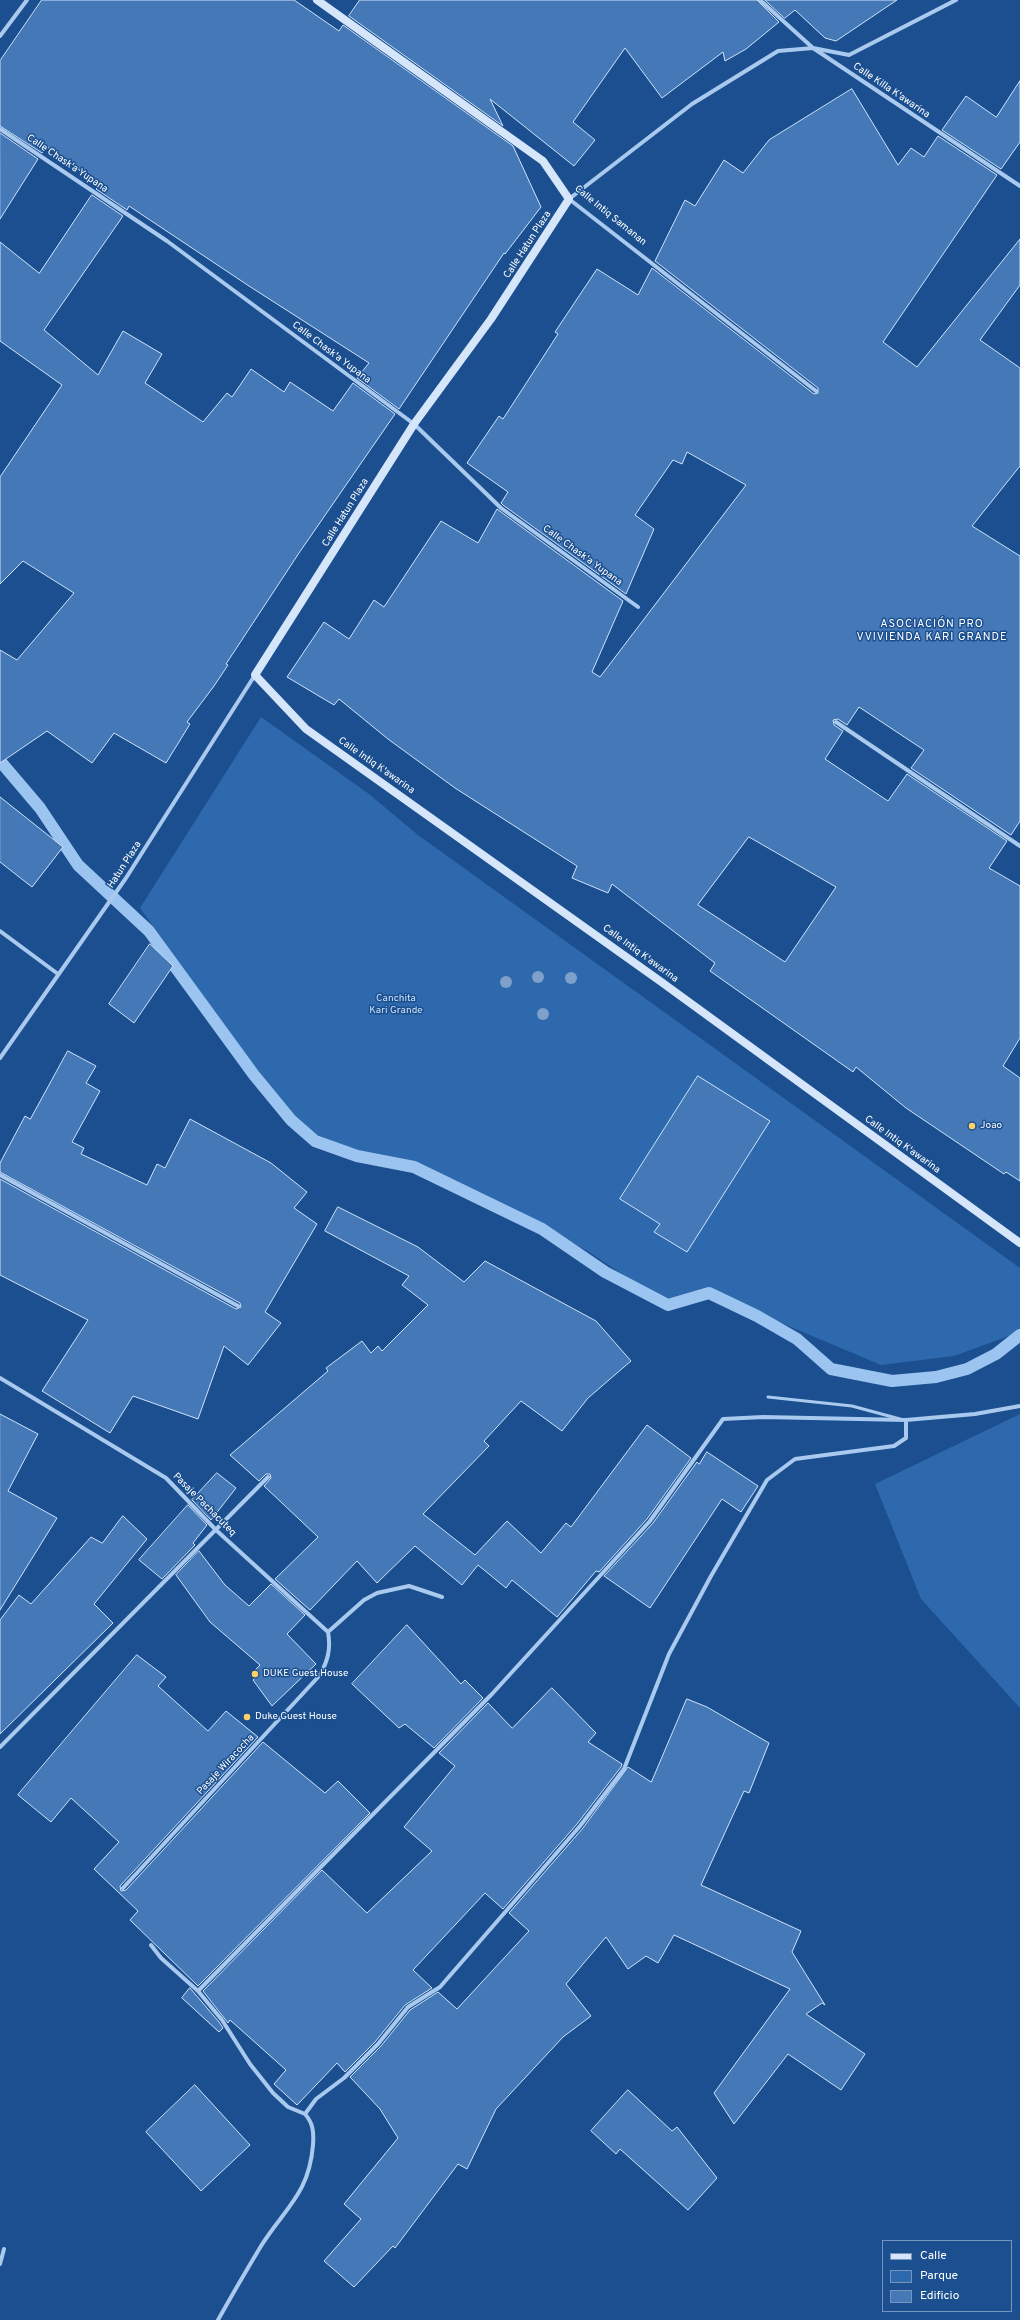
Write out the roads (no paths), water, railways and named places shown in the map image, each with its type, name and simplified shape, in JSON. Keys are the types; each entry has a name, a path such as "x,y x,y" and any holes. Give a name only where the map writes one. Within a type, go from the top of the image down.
{"street":[{"path":"0,36 27,0"},
{"name":"Calle Intiq Samanan","path":"317,0 543,161 569,199 816,391"},
{"name":"Calle Killa K'awarina","path":"760,0 813,48 1020,186"},
{"name":"Calle Hatun Plaza","path":"255,675 414,424 491,319 569,199 698,100 778,51 813,48 849,54 956,0"},
{"name":"Calle Chask'a Yupana","path":"0,129 167,241 414,424 501,508 638,607"},
{"name":"Hatun Plaza","path":"0,1058 126,878 255,675"},
{"name":"Calle Intiq K'awarina","path":"255,675 306,729 672,990 1020,1243"},
{"path":"836,722 1020,846"},
{"path":"0,931 58,974"},
{"path":"0,1175 238,1306"},
{"name":"Pasaje Pachacuteq","path":"0,1378 166,1478 216,1530 328,1632"},
{"path":"198,1991 492,1694 650,1520 723,1419 763,1417 906,1420 975,1414 1020,1406"},
{"path":"305,2114 316,2099 344,2078 378,2044 408,2007 440,1987 576,1832 624,1769 669,1654 711,1576 767,1480 795,1459 894,1446 906,1438 906,1420"},
{"path":"0,1747 268,1477"},
{"path":"328,1632 364,1600 378,1593 410,1586 442,1597"},
{"name":"Pasaje Wiracocha","path":"123,1888 320,1675 327,1661 331,1647 328,1632"},
{"path":"151,1945 161,1958 198,1991 222,2020 250,2064 273,2093 288,2107 305,2114 312,2122 313,2140 311,2166 302,2190 262,2245 218,2320"},
{"path":"0,2264 4,2249"}],"lane":[{"path":"768,1397 852,1406 906,1420"}],"waterway":[{"path":"0,761 40,808 78,865 149,931 254,1075 291,1120 315,1141 357,1156 414,1167 542,1229 605,1272 668,1305 709,1293 757,1316 797,1339 831,1369 892,1381 936,1377 967,1369 996,1354 1020,1335"}],"place":[{"name":"Joao","path":"972,1126"},
{"name":"DUKE Guest House","path":"255,1674"},
{"name":"Duke Guest House","path":"247,1717"}],"district":[{"name":"ASOCIACIÓN PRO VVIVIENDA KARI GRANDE","path":"932,631"}],"park label":[{"name":"Canchita Kari Grande","path":"396,1004"}]}
